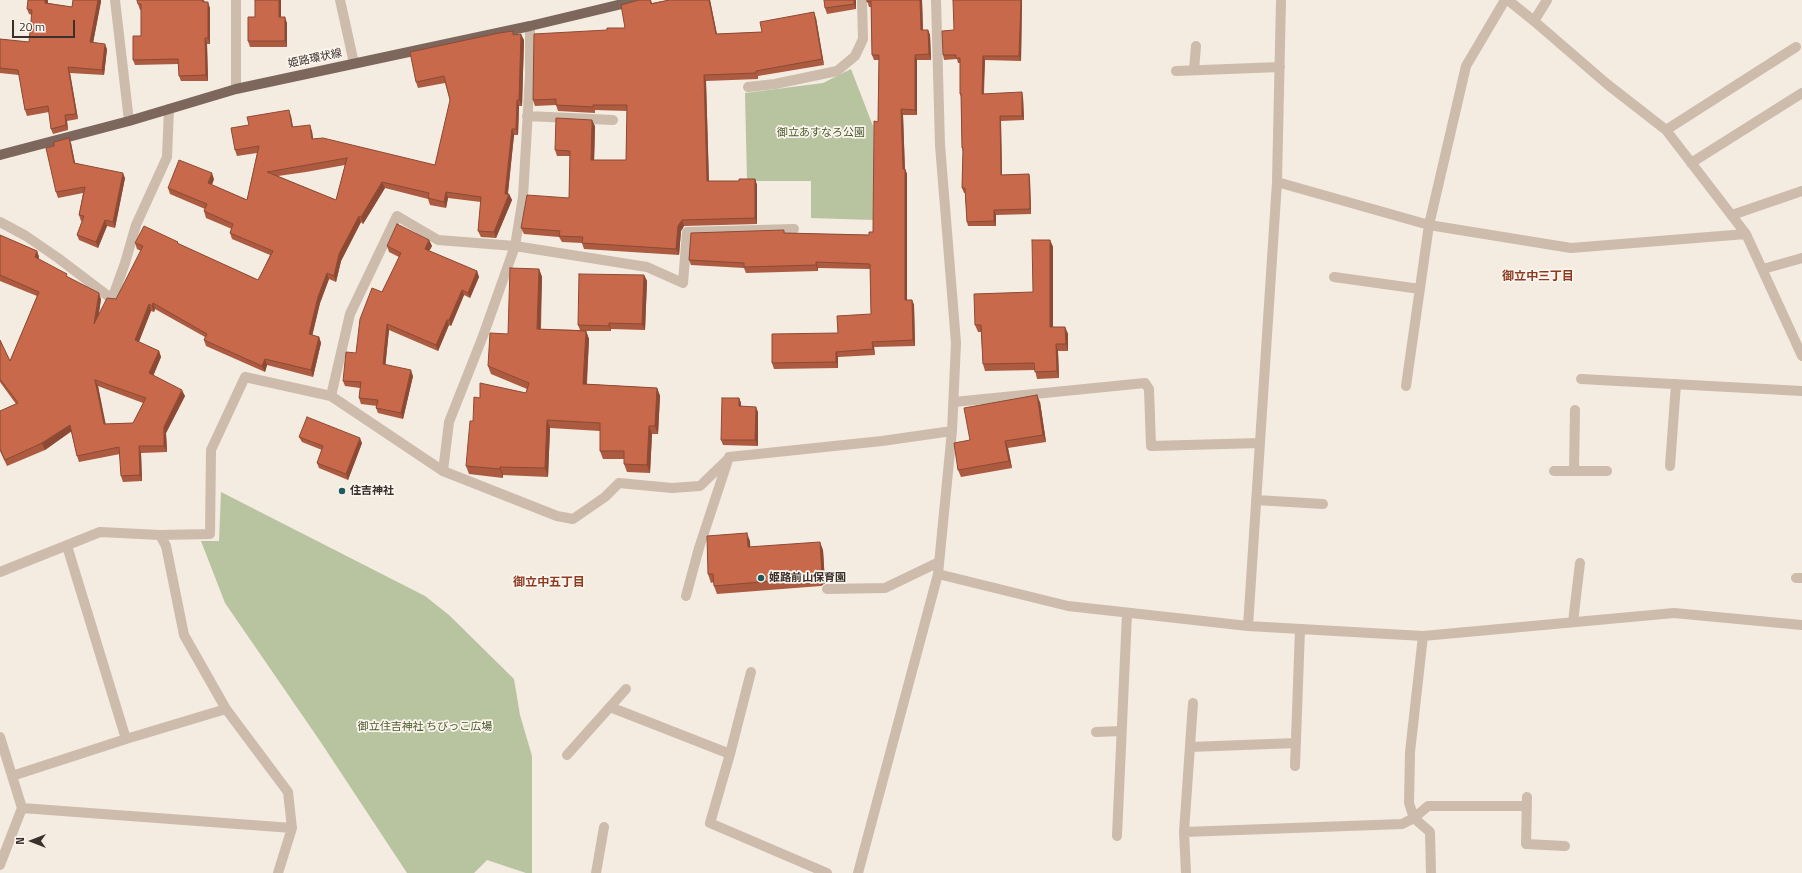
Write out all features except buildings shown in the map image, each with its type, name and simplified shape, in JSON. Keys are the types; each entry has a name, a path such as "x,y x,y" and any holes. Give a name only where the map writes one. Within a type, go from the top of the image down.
{"main road":[{"name":"姫路環状線","path":"0,155 130,121 236,89 530,26 639,0"}],"street":[{"path":"115,0 130,121"},
{"path":"236,0 236,89"},
{"path":"340,0 354,63"},
{"path":"748,87 775,84 838,71 855,56 863,39 862,0"},
{"path":"858,873 938,574 952,431 956,343 940,145 936,0"},
{"path":"1248,626 1277,182 1281,0"},
{"path":"1406,386 1429,225 1466,66 1507,0 1534,21 1607,84 1666,130 1746,234 1802,356"},
{"path":"1534,21 1547,0"},
{"path":"443,470 449,422 483,336 515,246 523,197 530,26"},
{"path":"1194,70 1196,46"},
{"path":"1666,130 1796,47"},
{"path":"1176,71 1280,67"},
{"path":"1691,163 1802,93"},
{"path":"0,222 26,236 58,258 112,299 136,225 167,157 169,109"},
{"path":"527,116 613,120"},
{"path":"1277,182 1429,225 1572,248 1746,234"},
{"path":"1732,215 1802,191"},
{"path":"331,396 350,314 397,216 438,240 515,246 647,266 683,283 687,232 794,229"},
{"path":"1763,269 1802,258"},
{"path":"1334,277 1420,289"},
{"path":"0,572 100,532 160,535 210,534 211,450 245,376 331,396 443,470 557,516 573,519 605,497 619,483 672,488 700,486 729,457 882,441 952,431"},
{"path":"1580,379 1802,391"},
{"path":"954,402 1145,383 1149,389 1151,446 1260,443"},
{"path":"1670,466 1676,384"},
{"path":"1574,471 1575,410"},
{"path":"686,596 699,548 729,457"},
{"path":"1554,471 1607,471"},
{"path":"1256,500 1323,504"},
{"path":"160,535 166,546 184,635 226,709 288,792 292,828 278,873"},
{"path":"67,546 126,739"},
{"path":"827,588 885,588 939,562"},
{"path":"1573,622 1580,563"},
{"path":"938,574 1068,606 1248,626 1423,636 1674,613 1802,625"},
{"path":"1116,836 1127,613"},
{"path":"1295,766 1300,629"},
{"path":"1423,636 1410,752 1409,803 1414,818 1430,832 1431,873"},
{"path":"751,672 730,754 710,823 827,873"},
{"path":"567,755 626,689"},
{"path":"1186,873 1184,832 1193,703"},
{"path":"610,707 730,754"},
{"path":"12,776 126,739 226,709"},
{"path":"1096,732 1121,731"},
{"path":"0,737 22,808 0,865"},
{"path":"1190,747 1296,743"},
{"path":"1184,832 1402,824 1414,818 1428,806 1527,802 1526,844 1564,846"},
{"path":"22,808 292,828"},
{"path":"596,873 604,827"}],"green space":[{"name":"御立あすなろ公園","path":"851,69 873,126 873,220 811,218 811,181 747,181 745,93 823,83"},
{"name":"御立住吉神社 ちびっこ広場","path":"221,492 425,596 449,615 514,679 520,715 532,756 532,873 526,873 487,860 474,873 407,873 320,741 225,603 201,541 219,541"}],"place":[{"name":"住吉神社","path":"342,491"},
{"name":"姫路前山保育園","path":"761,578"}],"district":[{"name":"御立中三丁目","path":"1538,277"},
{"name":"御立中五丁目","path":"549,583"}]}
